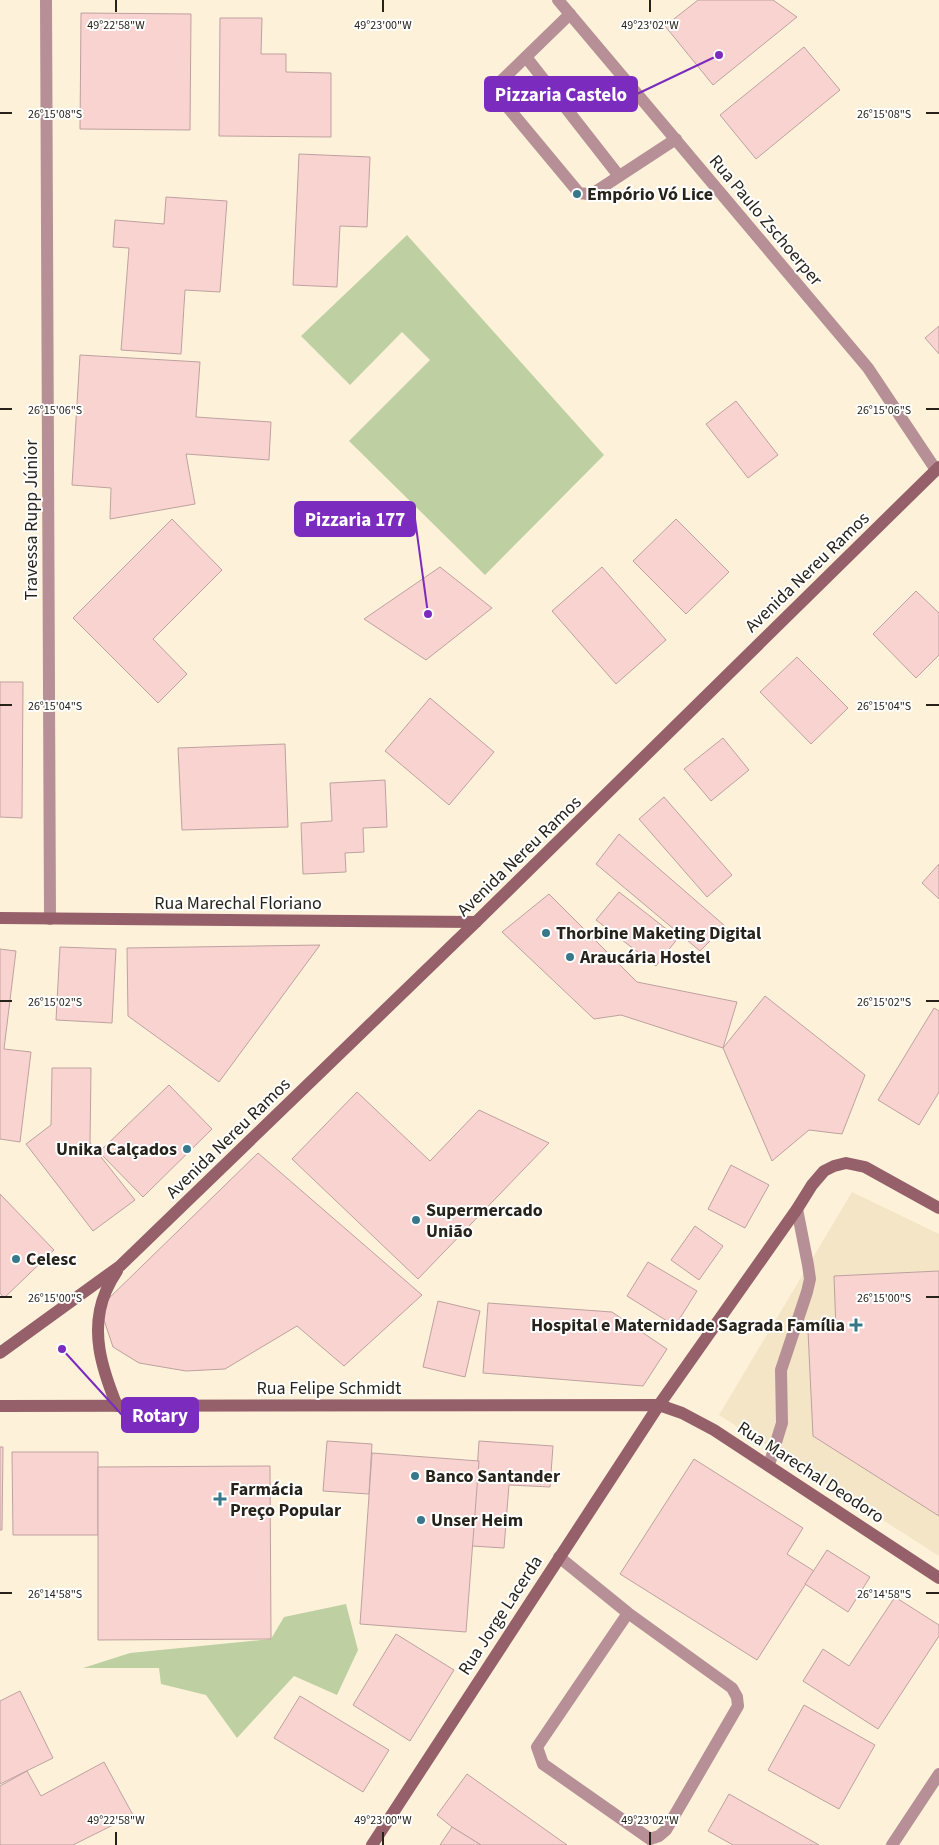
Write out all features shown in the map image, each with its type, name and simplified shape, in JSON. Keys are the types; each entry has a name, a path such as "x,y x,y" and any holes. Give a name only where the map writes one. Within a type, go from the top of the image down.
{"street":[{"name":"Travessa Rupp Júnior","path":"46,0 50,919"},
{"name":"Rua Paulo Zschoerper","path":"558,0 868,368 937,469"},
{"path":"570,14 499,83 498,92 500,98 579,193 595,192 676,139"},
{"path":"526,57 619,176"},
{"name":"Avenida Nereu Ramos","path":"0,1353 120,1266 476,922 937,469"},
{"name":"Rua Marechal Floriano","path":"0,918 476,922"},
{"name":"Rua Jorge Lacerda","path":"372,1845 659,1405 812,1185 824,1172 834,1166 846,1164 865,1167 939,1208"},
{"path":"769,1465 782,1423 781,1370 810,1279 797,1209"},
{"name":"Avenida Nereu Ramos","path":"117,1406 104,1374 98,1347 98,1318 106,1291 120,1266"},
{"name":"Rua Felipe Schmidt","path":"0,1406 659,1405"},
{"name":"Rua Marechal Deodoro","path":"659,1405 682,1413 714,1430 939,1578"},
{"path":"559,1557 628,1613 732,1688 737,1697 738,1706 666,1830 659,1836 650,1839 543,1764 537,1748 628,1613"},
{"path":"892,1845 939,1774"}],"shaded area":[{"name":"Hospital e Maternidade Sagrada Família","path":"852,1192 939,1234 939,1556 719,1415"}],"green space":[{"path":"407,235 604,455 485,575 349,441 430,360 402,332 350,385 301,336"},
{"path":"346,1604 358,1650 337,1695 294,1676 237,1738 206,1695 161,1684 159,1668 83,1668 130,1653 271,1639 284,1617"}],"building":[{"path":"698,0 773,0 797,17 713,85 665,26"},
{"path":"81,13 191,14 190,130 80,129"},
{"path":"220,18 262,18 261,54 286,54 286,72 331,73 331,137 219,136"},
{"path":"804,47 840,90 756,159 720,115"},
{"path":"299,154 370,157 367,227 340,226 337,287 293,285"},
{"path":"166,197 227,201 220,292 185,290 181,354 121,350 129,248 113,247 115,220 164,224"},
{"path":"939,326 939,354 925,338"},
{"path":"80,355 200,362 196,417 271,422 269,460 186,454 195,504 110,519 111,488 72,485"},
{"path":"736,401 778,455 748,478 706,424"},
{"path":"172,519 222,570 153,639 187,674 158,703 73,618"},
{"path":"676,519 729,572 686,614 633,561"},
{"path":"440,567 492,608 426,660 364,619"},
{"path":"602,567 666,640 616,684 552,611"},
{"path":"916,591 939,613 939,655 916,678 873,634"},
{"path":"797,657 848,708 811,744 760,692"},
{"path":"0,682 23,682 22,818 0,817"},
{"path":"430,698 494,752 449,805 385,751"},
{"path":"723,738 749,770 711,801 684,769"},
{"path":"285,744 288,827 182,830 178,748"},
{"path":"385,780 387,827 363,828 364,852 345,853 346,872 303,874 301,823 332,821 330,783"},
{"path":"664,797 732,875 707,897 639,819"},
{"path":"619,834 725,926 700,951 596,864"},
{"path":"939,864 939,899 922,883"},
{"path":"619,892 678,938 656,966 596,920"},
{"name":"Araucária Hostel","path":"549,894 637,982 737,1002 723,1048 621,1015 594,1019 502,932"},
{"path":"320,945 219,1082 128,1016 127,948"},
{"path":"60,947 116,949 112,1023 56,1020"},
{"path":"0,949 16,951 4,1049 31,1052 20,1142 0,1139"},
{"path":"765,996 865,1075 842,1134 809,1130 772,1161 723,1048"},
{"path":"934,1008 939,1011 939,1092 919,1125 878,1100"},
{"path":"52,1068 91,1068 90,1143 135,1200 93,1231 26,1144 51,1125"},
{"path":"169,1085 212,1129 143,1197 99,1152"},
{"name":"Supermercado União","path":"357,1092 430,1161 479,1110 549,1143 418,1279 292,1159"},
{"path":"258,1153 422,1295 344,1366 297,1326 225,1369 186,1371 139,1363 113,1347 104,1320 104,1303"},
{"path":"731,1165 769,1185 745,1228 708,1209"},
{"path":"0,1194 54,1250 4,1298 0,1293"},
{"path":"695,1226 723,1246 699,1280 671,1260"},
{"path":"648,1262 697,1291 675,1326 627,1296"},
{"path":"939,1271 939,1516 813,1436 808,1331 836,1330 834,1276"},
{"path":"438,1301 480,1311 465,1377 423,1367"},
{"path":"488,1303 612,1312 667,1349 643,1386 483,1373"},
{"path":"327,1441 372,1444 369,1494 323,1491"},
{"path":"479,1441 553,1446 550,1487 509,1485 504,1548 472,1546"},
{"path":"0,1447 3,1447 2,1530 0,1530"},
{"path":"12,1452 98,1452 98,1535 13,1535"},
{"name":"Unser Heim","path":"372,1453 479,1461 466,1632 360,1624"},
{"path":"694,1459 803,1528 787,1554 814,1571 757,1660 620,1574"},
{"path":"270,1466 271,1639 98,1640 98,1467"},
{"path":"827,1550 870,1577 848,1612 805,1584"},
{"path":"895,1597 939,1625 939,1636 878,1729 803,1681 823,1649 849,1666"},
{"path":"396,1634 454,1670 410,1741 353,1705"},
{"path":"20,1691 53,1758 0,1784 0,1701"},
{"path":"300,1696 389,1750 363,1792 274,1738"},
{"path":"804,1705 875,1745 839,1809 768,1770"},
{"path":"104,1762 133,1815 73,1845 0,1845 0,1786 27,1771 41,1796"},
{"path":"467,1774 567,1845 481,1845 452,1827 437,1815"},
{"path":"729,1794 819,1845 733,1845 708,1831"},
{"path":"452,1827 481,1845 440,1845"}],"place":[{"name":"Pizzaria Castelo","path":"719,55"},
{"name":"Empório Vó Lice","path":"577,194"},
{"name":"Pizzaria 177","path":"428,614"},
{"name":"Thorbine Maketing Digital","path":"546,933"},
{"name":"Araucária Hostel","path":"570,957"},
{"name":"Unika Calçados","path":"187,1149"},
{"name":"Supermercado União","path":"416,1220"},
{"name":"Celesc","path":"16,1259"},
{"name":"Hospital e Maternidade Sagrada Família","path":"856,1325"},
{"name":"Rotary","path":"62,1349"},
{"name":"Banco Santander","path":"415,1476"},
{"name":"Farmácia Preço Popular","path":"220,1499"},
{"name":"Unser Heim","path":"421,1520"}]}
